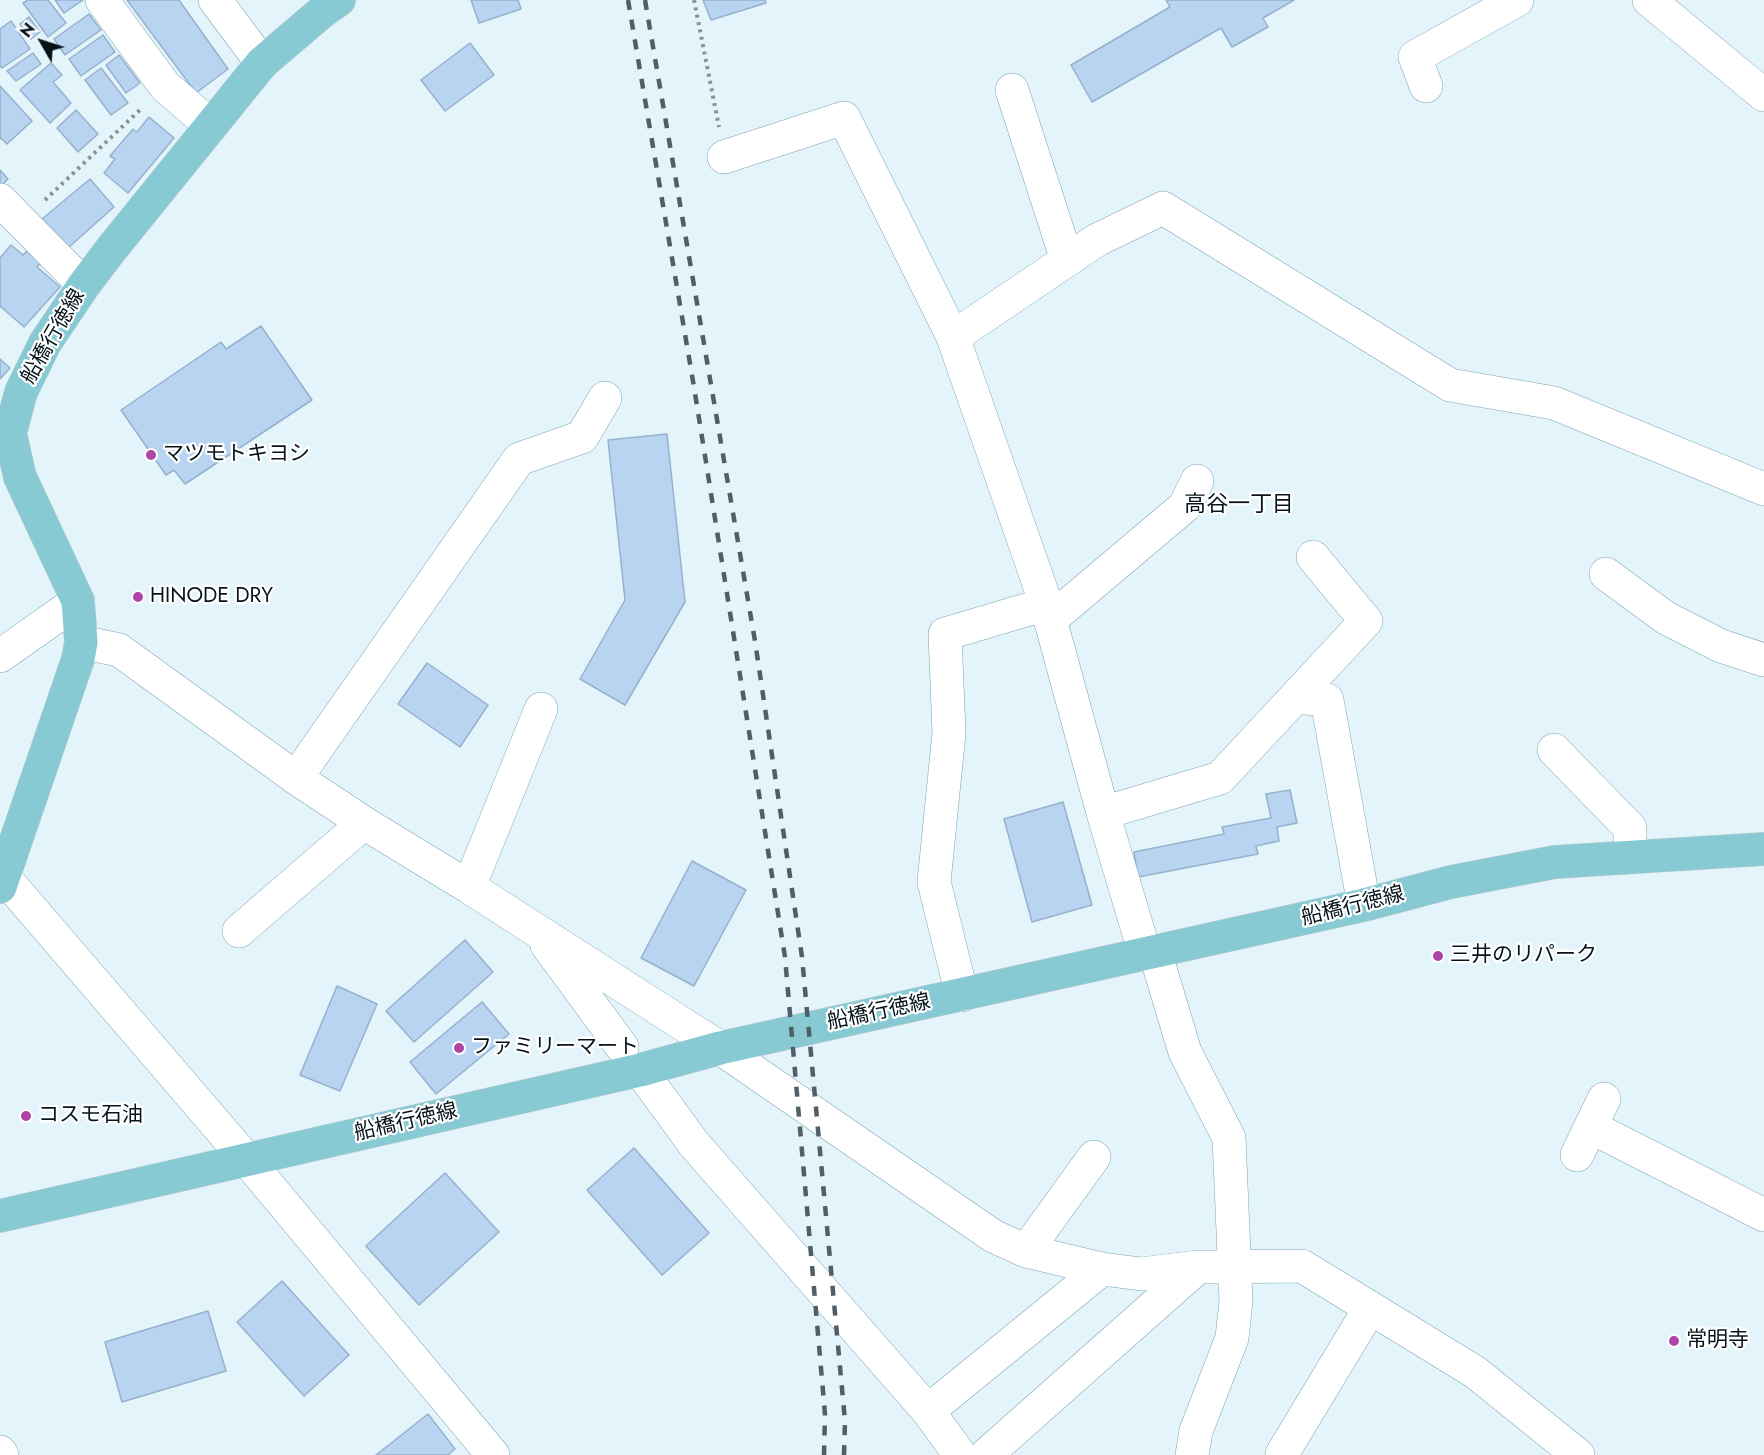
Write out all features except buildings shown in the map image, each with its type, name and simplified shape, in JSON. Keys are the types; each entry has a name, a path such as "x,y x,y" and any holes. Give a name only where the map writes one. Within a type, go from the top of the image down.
{"main road":[{"name":"船橋行徳線","path":"2,882 74,670 81,642 78,601 20,477 5,429 45,343 112,247 262,63 323,10 339,0"},
{"name":"船橋行徳線","path":"0,1216 247,1160 631,1059 720,1048 1364,905 1451,882 1555,862 1764,849"}],"street":[{"path":"102,0 165,86 211,126"},
{"path":"215,0 262,63"},
{"path":"1426,86 1415,57 1517,0"},
{"path":"1649,0 1764,95"},
{"path":"1012,90 1067,260"},
{"path":"724,157 844,118 953,337 1048,612 1102,813 1150,953 1185,1052 1229,1138 1236,1301 1232,1338 1196,1431 1192,1455"},
{"path":"953,337 1097,240 1162,208 1450,385 1554,403 1764,489"},
{"path":"11,211 84,285"},
{"path":"296,778 519,459 582,437 605,398"},
{"path":"962,995 934,882 949,733 945,634 1048,612 1185,506 1197,480"},
{"path":"1102,813 1220,778 1366,621 1313,557"},
{"path":"1606,574 1666,618 1721,646 1764,660"},
{"path":"0,656 78,601"},
{"path":"81,642 119,650 296,778 364,824 536,929 720,1048 993,1236 1026,1251 1102,1269 1141,1274 1198,1267 1302,1266 1475,1372 1578,1455"},
{"path":"1296,697 1327,700 1364,905"},
{"path":"469,887 541,709"},
{"path":"1554,750 1630,828 1630,856"},
{"path":"239,931 364,824"},
{"path":"2,882 247,1160 493,1455"},
{"path":"536,929 694,1144 928,1411 960,1455"},
{"path":"1591,1127 1764,1215"},
{"path":"1026,1251 1094,1156"},
{"path":"986,1455 1198,1267"},
{"path":"928,1411 1102,1269"},
{"path":"1282,1455 1370,1308"}],"path":[{"path":"694,0 724,157"},
{"path":"11,211 165,86"}],"railway":[{"path":"628,0 694,387 785,957 825,1414 824,1455"},
{"path":"645,0 755,641 802,957 845,1421 844,1455"}],"place":[{"name":"マツモトキヨシ","path":"151,455"},
{"name":"HINODE DRY","path":"138,597"},
{"name":"三井のリパーク","path":"1438,956"},
{"name":"ファミリーマート","path":"459,1048"},
{"name":"コスモ石油","path":"26,1116"},
{"name":"常明寺","path":"1674,1341"}],"district":[{"name":"高谷一丁目","path":"1239,506"}]}
